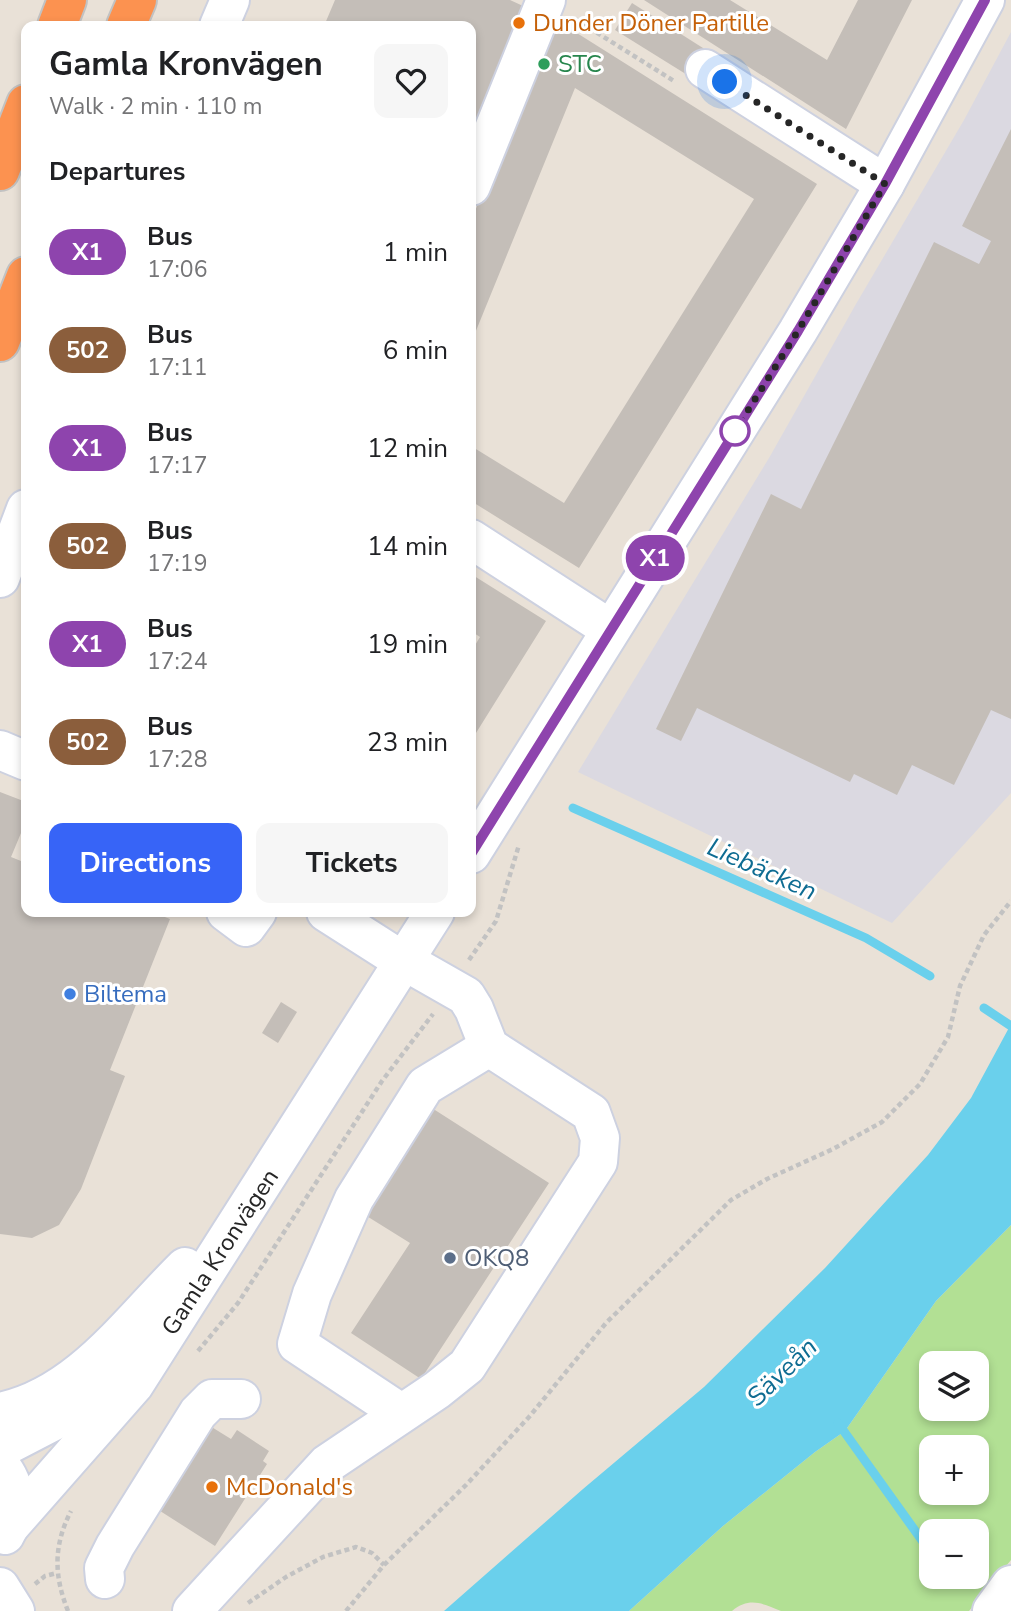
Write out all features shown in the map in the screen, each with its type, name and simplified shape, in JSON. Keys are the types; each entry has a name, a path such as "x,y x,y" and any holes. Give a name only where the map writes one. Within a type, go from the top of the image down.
{"highway":[{"path":"59,21 67,0"},
{"path":"128,21 137,0"},
{"path":"0,171 21,117"},
{"path":"0,342 21,289"}],"street":[{"path":"221,21 230,0"},
{"path":"476,174 546,0"},
{"path":"476,810 798,331 877,179 963,0"},
{"path":"877,179 985,0"},
{"path":"705,69 877,179"},
{"path":"0,578 21,522"},
{"path":"476,542 603,624"},
{"path":"476,845 603,624"},
{"path":"0,751 21,759"},
{"path":"233,917 246,927 253,917"},
{"path":"192,1611 327,1464 437,1390 467,1366 598,1162 600,1138 591,1113 489,1047 466,996 334,917"},
{"name":"Gamla Kronvägen","path":"5,1534 134,1385 397,956 409,917"},
{"name":"Gamla Kronvägen","path":"0,1449 54,1421 117,1373 147,1340 167,1312 185,1267 397,956 431,917"},
{"path":"401,1413 297,1343 312,1294 354,1199 425,1086 489,1047"},
{"path":"0,1412 16,1409 81,1373 108,1349 185,1267"},
{"path":"105,1579 104,1568 115,1546 198,1413 212,1399 241,1399"},
{"path":"0,1465 8,1477 15,1507 5,1534"},
{"path":"992,1611 1011,1585"},
{"path":"0,1587 15,1611"}],"path":[{"path":"346,1611 384,1565 466,1485 520,1427 606,1323 732,1200 767,1179 834,1149 881,1122 920,1084 948,1037 961,986 984,934 1011,901"},
{"path":"246,1604 286,1577 323,1557 356,1547 372,1553 384,1565"}],"shaded area":[{"path":"1011,32 1011,793 892,923 578,772 769,458 964,120"}],"green space":[{"path":"1011,1225 1011,1560 989,1587 989,1519 919,1519 919,1589 987,1589 969,1611 781,1611 750,1603 732,1611 629,1611 723,1526 845,1431 936,1301"}],"water":[{"name":"Säveån","path":"1011,1024 1011,1225 936,1301 845,1431 723,1526 629,1611 444,1611 704,1387 825,1268 928,1155 971,1098"}],"building":[{"path":"335,0 510,0 534,11 476,156 476,21 326,21"},
{"path":"644,0 730,0 827,60 858,0 912,0 846,129"},
{"path":"632,3 714,55 697,81 615,30"},
{"path":"553,18 817,184 579,568 476,504 476,449 564,503 754,199 575,88 476,331 476,209"},
{"path":"1011,129 1011,719 991,710 954,785 912,765 897,795 854,774 850,782 697,708 681,741 656,729 771,494 801,509 934,242 979,264 991,241 962,226"},
{"path":"476,577 546,621 476,733 476,644 480,637 476,634"},
{"name":"Biltema","path":"0,792 21,800 21,833 11,857 21,861 21,917 170,919 110,1070 125,1076 81,1189 59,1225 32,1238 0,1234"},
{"path":"281,1002 297,1012 278,1043 262,1033"},
{"name":"OKQ8","path":"424,1103 549,1183 421,1379 351,1333 410,1243 357,1210"},
{"name":"McDonald's","path":"210,1426 231,1439 237,1430 269,1451 263,1461 267,1464 215,1546 157,1509"}],"waterway":[{"name":"Liebäcken","path":"573,808 866,938 930,976"},
{"name":"Liebäcken","path":"984,1008 1011,1026"},
{"path":"838,1423 919,1536"}],"bus line":[{"name":"X1","path":"476,846 798,331 885,184 985,0"}],"place":[{"name":"Dunder Döner Partille","path":"519,23"},
{"name":"STC","path":"544,64"},
{"name":"Biltema","path":"70,994"},
{"name":"OKQ8","path":"450,1258"},
{"name":"McDonald's","path":"212,1487"}],"route":[{"path":"725,82 885,184 735,431"}]}
